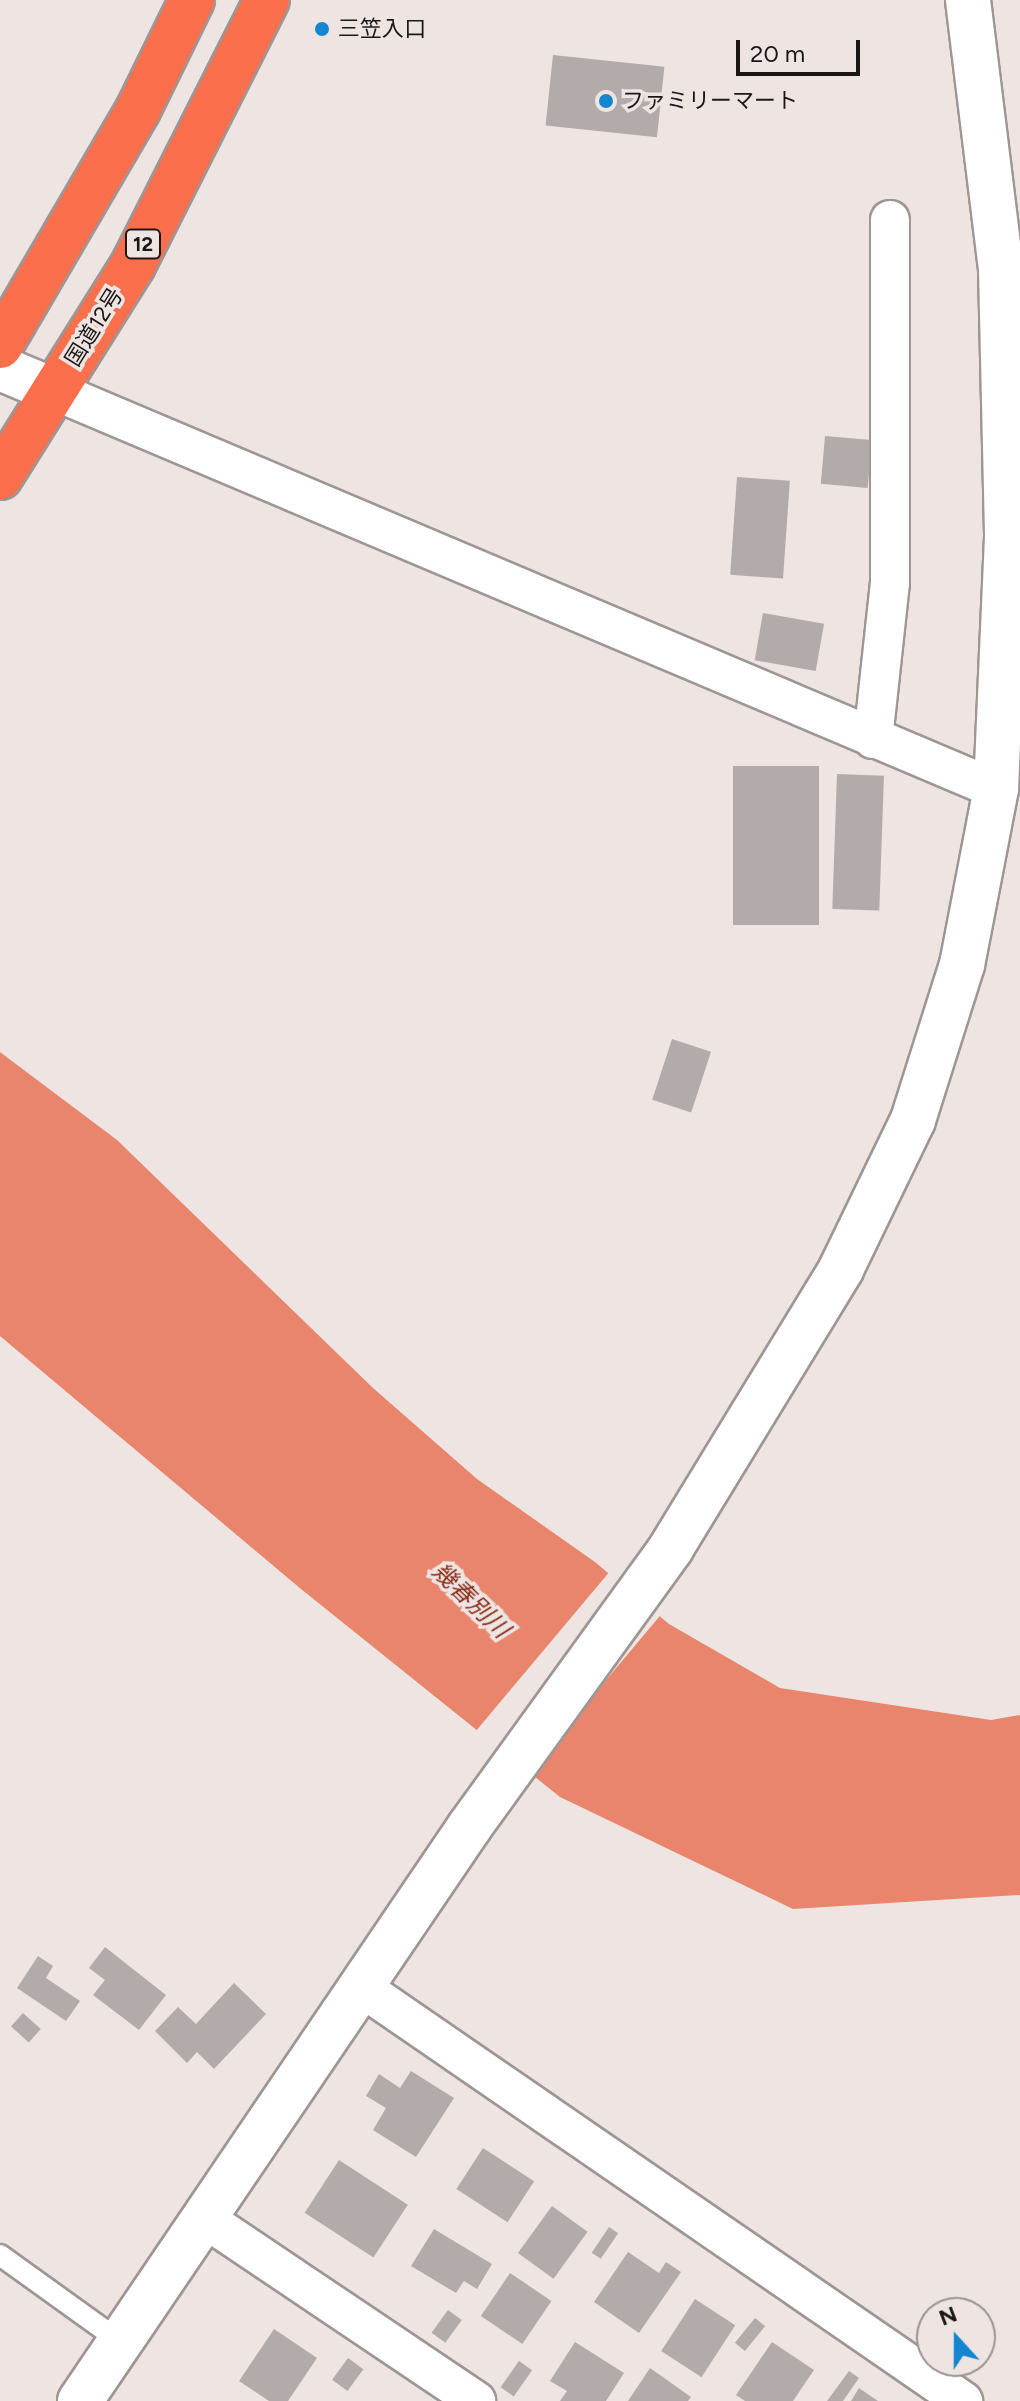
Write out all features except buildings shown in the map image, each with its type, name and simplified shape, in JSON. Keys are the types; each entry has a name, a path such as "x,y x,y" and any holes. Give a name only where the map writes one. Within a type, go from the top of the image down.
{"highway":[{"path":"0,346 138,110 192,0"},
{"name":"国道12号","path":"0,477 133,265 267,0"}],"street":[{"path":"80,2401 470,1826 671,1548 834,1282 913,1120 962,965 996,789 1007,534 1001,269 968,0"},
{"path":"873,739 890,583 890,220"},
{"path":"0,368 996,789"},
{"path":"361,1987 963,2401"},
{"path":"204,2218 476,2401"}],"lane":[{"path":"0,2255 121,2342"}],"water":[{"name":"幾春別川","path":"0,1052 117,1140 373,1388 477,1479 595,1562 669,1624 780,1688 991,1720 1020,1715 1020,1895 793,1909 560,1797 301,1589 0,1336"}],"pier":[{"path":"611,1570 662,1613 525,1777 473,1734"}],"place":[{"name":"三笠入口","path":"322,29"},
{"name":"ファミリーマート","path":"606,101"}]}
